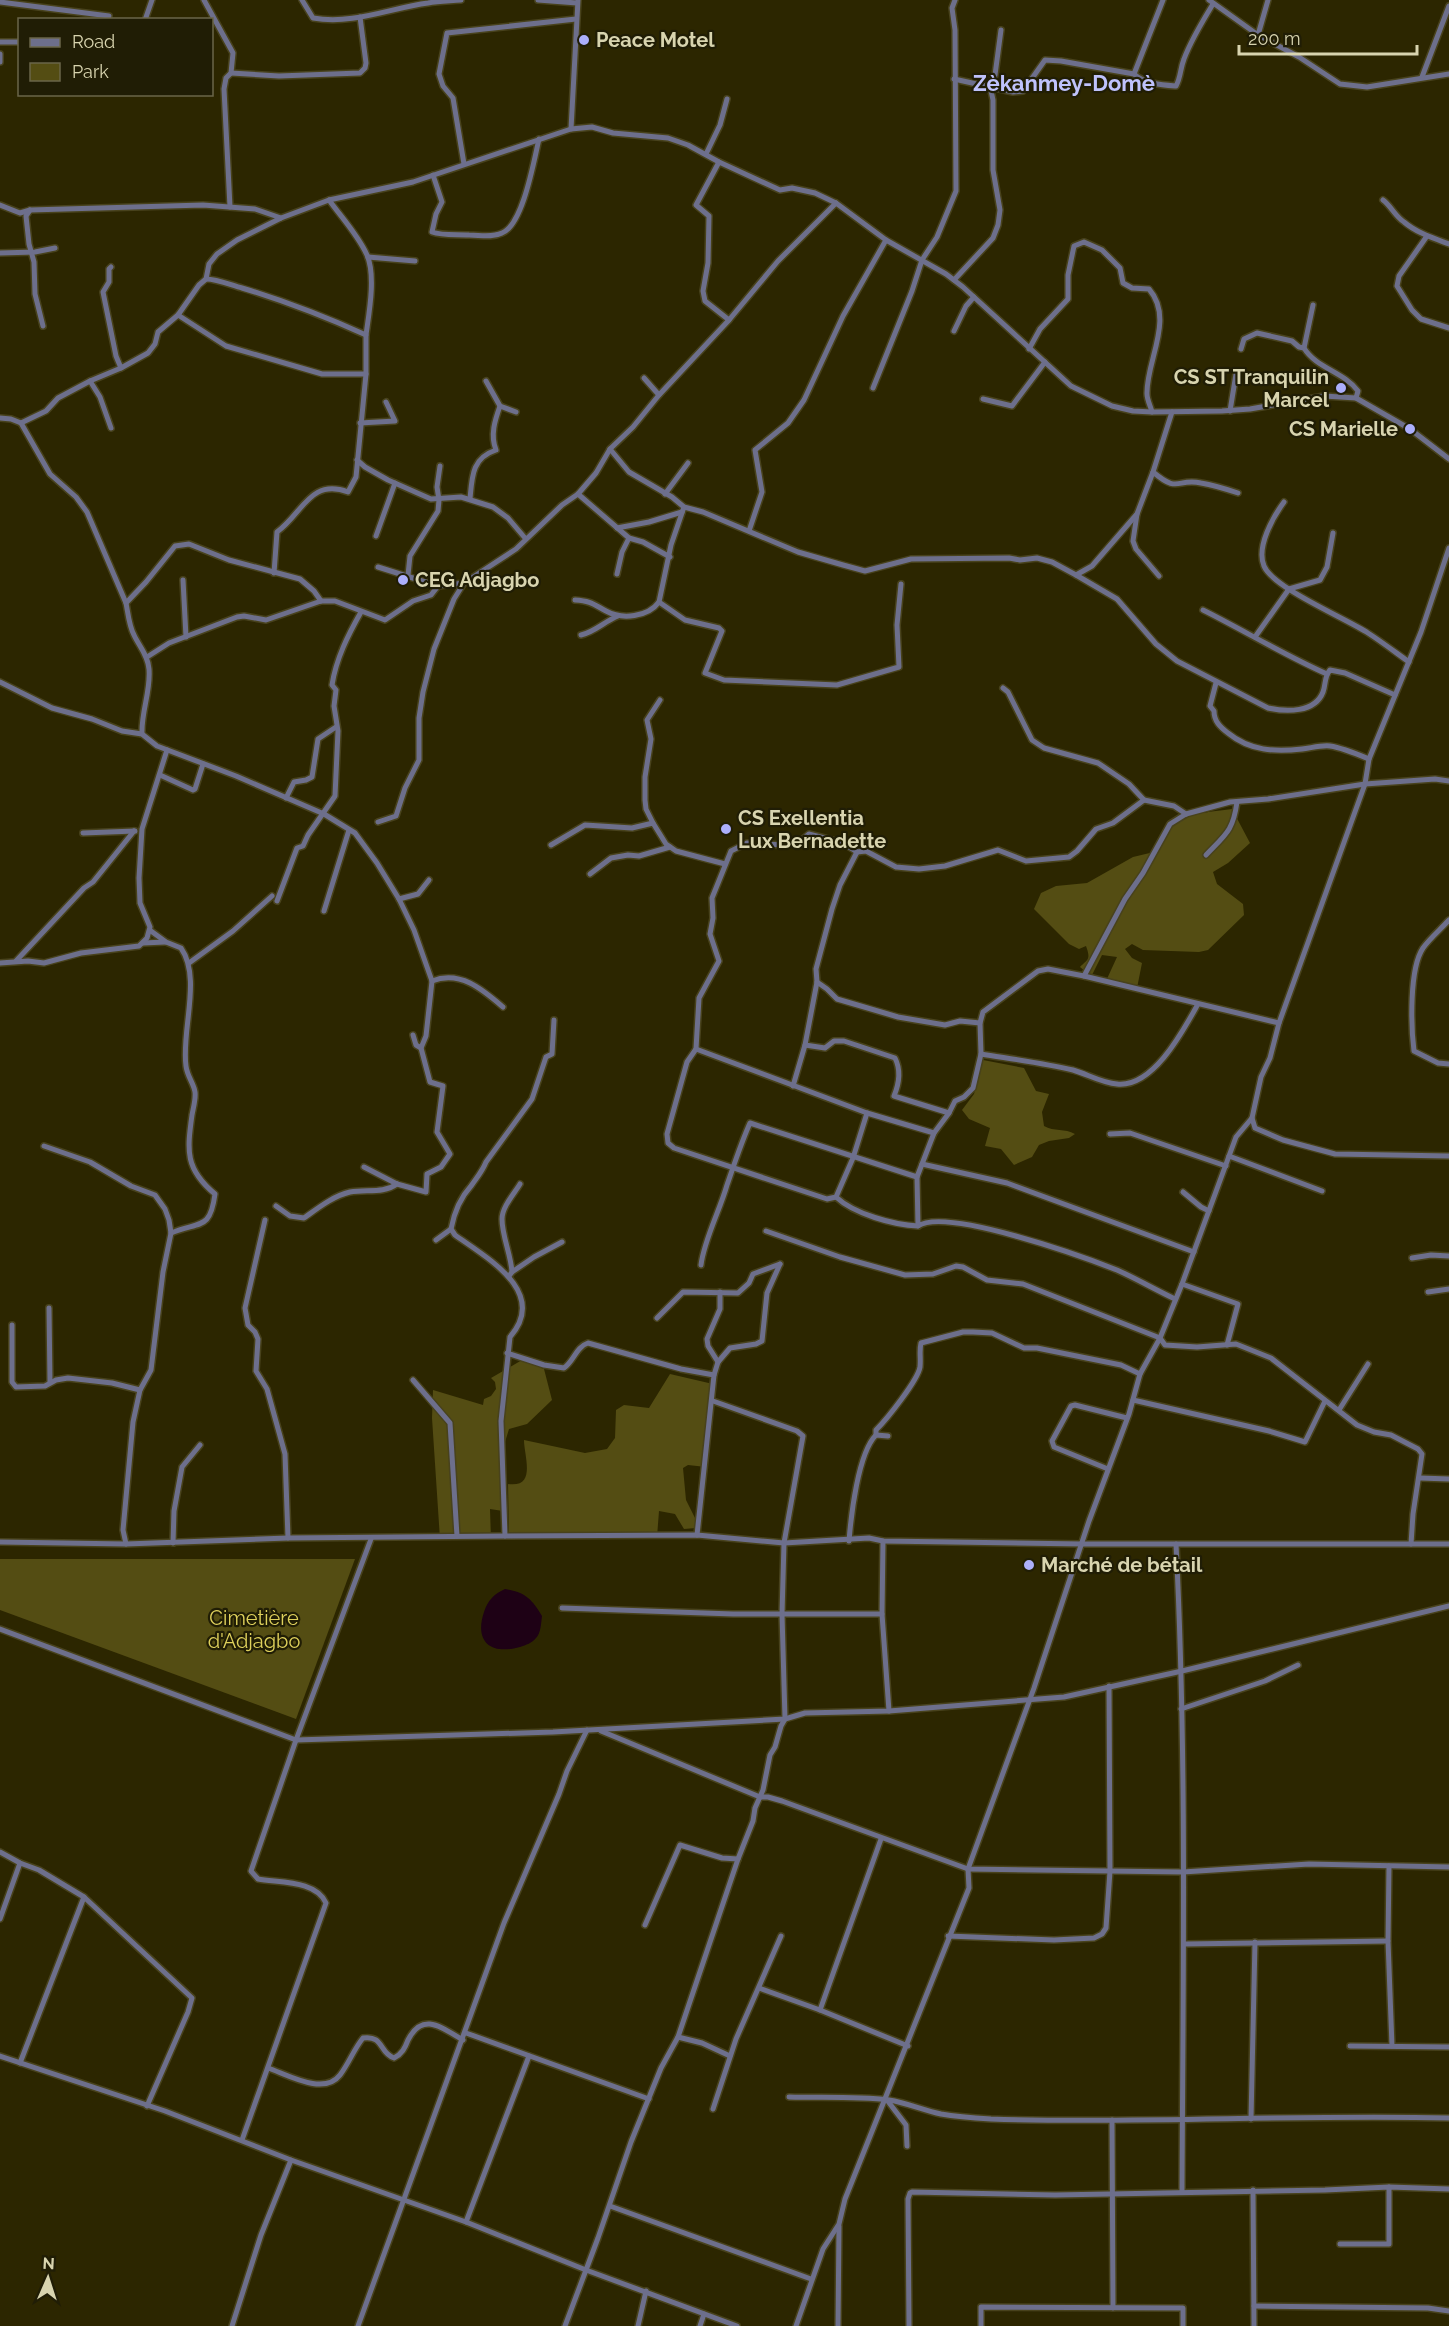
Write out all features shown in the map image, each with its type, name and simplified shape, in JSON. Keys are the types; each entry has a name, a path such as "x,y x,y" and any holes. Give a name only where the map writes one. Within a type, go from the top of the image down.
{"street":[{"path":"146,18 152,0"},
{"path":"204,0 233,53 231,73 226,78 224,89 230,207"},
{"path":"302,0 313,18 333,19 360,17 425,1 461,0"},
{"path":"538,0 578,1 571,129"},
{"path":"873,388 922,260 937,237 957,191 955,30 952,8 955,0"},
{"path":"1134,74 1163,0"},
{"path":"1258,35 1268,0"},
{"path":"0,2 109,16"},
{"path":"954,79 1013,92 1023,91 1045,60 1134,74 1150,83 1176,86 1191,42 1211,2 1258,35 1299,57 1340,84 1367,87 1449,74"},
{"path":"1422,77 1449,6"},
{"path":"231,73 279,76 360,74 366,63 360,17"},
{"path":"464,164 453,98 439,74 447,33 576,19"},
{"path":"954,280 993,238 999,225 1000,210 993,170 993,100 990,86 995,75 1001,30"},
{"path":"0,42 18,42"},
{"path":"0,54 0,60"},
{"path":"706,154 720,125 727,99"},
{"path":"21,423 46,411 58,398 148,353 155,344 158,332 178,315 199,285 206,279 209,264 217,254 237,240 280,218 329,200 413,182 571,129 592,127 614,133 668,138 780,190 792,188 814,193 836,203 886,240 954,280 1071,386 1094,399 1133,411 1172,412 1230,411 1324,396 1356,398 1410,429 1449,459"},
{"path":"433,175 442,202 436,214 432,232 494,236 504,233 511,227 518,212 528,185 539,139"},
{"path":"720,162 696,205 709,216 705,301 729,320"},
{"path":"274,573 277,532 303,507 313,493 329,488 348,492 356,477 366,374 366,335 372,290 368,257 356,236 329,200"},
{"path":"1383,200 1402,221 1427,236 1449,244"},
{"path":"378,822 396,816 405,788 419,760 419,718 423,692 434,649 454,599 464,583 516,549 561,505 578,494 596,473 610,449 633,427 659,395 729,320 778,261 836,203"},
{"path":"0,205 20,213 30,210 203,205 255,209 280,218"},
{"path":"30,210 26,216 28,244 32,253 35,294 43,326"},
{"path":"1427,236 1398,276 1397,286 1412,310 1421,319 1449,327"},
{"path":"749,531 762,492 755,450 788,423 804,400 843,316 886,240"},
{"path":"1029,349 1040,329 1068,299 1068,275 1074,246 1083,242 1097,247 1120,268 1123,283 1132,288 1149,289 1158,305 1159,333 1149,375 1147,396 1152,412"},
{"path":"0,253 32,253 55,248"},
{"path":"368,257 415,261"},
{"path":"111,267 108,269 109,282 103,292 120,368"},
{"path":"206,279 284,302 329,318 366,335"},
{"path":"954,331 966,306 974,297"},
{"path":"1313,305 1305,348 1308,354 1322,365 1352,383 1358,391 1356,398"},
{"path":"178,315 226,346 322,374 366,374"},
{"path":"1241,349 1244,339 1257,333 1292,341 1299,347 1305,348"},
{"path":"982,399 1012,406 1045,362"},
{"path":"1230,411 1236,374"},
{"path":"644,378 659,395"},
{"path":"90,381 100,397 111,428"},
{"path":"486,381 500,406 516,412"},
{"path":"360,423 395,421 386,402"},
{"path":"470,499 472,477 480,458 496,450 493,443 494,425 500,406"},
{"path":"1159,576 1136,549 1133,542 1137,514 1172,412"},
{"path":"0,418 21,423 50,474 76,498 87,513 126,603 134,634 147,657 150,683 142,734"},
{"path":"610,449 629,472 672,497 683,510"},
{"path":"357,460 365,467 395,483 431,499 454,497 484,503 501,512 525,538"},
{"path":"665,494 688,463"},
{"path":"408,575 410,556 438,511 437,487 440,466"},
{"path":"1153,472 1177,486 1198,482 1238,493"},
{"path":"375,536 395,483"},
{"path":"578,494 629,538 634,538 670,556"},
{"path":"1284,502 1266,534 1262,552 1264,566 1273,578 1367,632 1409,662"},
{"path":"581,636 589,634 618,616 648,612 659,602 683,510"},
{"path":"617,528 649,522 683,510 703,512 798,552 865,571 911,559 1009,558 1020,560 1037,558 1052,562 1117,599 1156,644 1177,661 1268,708 1292,710 1306,708 1318,700 1324,691 1330,670 1345,673 1395,695"},
{"path":"1076,575 1092,566 1137,514"},
{"path":"1255,637 1289,589 1320,580 1327,567 1333,533"},
{"path":"617,574 622,552 629,538"},
{"path":"126,603 147,582 169,552 181,544 189,544 229,560 300,579 314,591 321,601"},
{"path":"796,2326 811,2279 823,2249 838,2224 845,2199 908,2046 948,1936 969,1888 968,1869 1030,1699 1140,1374 1160,1338 1182,1284 1236,1137 1252,1118 1261,1077 1270,1058 1279,1023 1365,784 1370,759 1409,662 1449,548"},
{"path":"378,567 438,586 464,583"},
{"path":"183,580 186,637"},
{"path":"659,602 685,620 719,628 722,631 705,673 712,677 724,680 837,685 899,667 897,625 901,584"},
{"path":"147,657 169,643 237,617 266,620 321,601 335,601 385,620 413,601 431,595 438,586"},
{"path":"575,600 592,602 618,616"},
{"path":"1203,610 1280,653 1327,674"},
{"path":"189,963 274,899 297,848 303,846 335,796 338,748 334,706 336,690 332,685 334,671 342,655 345,639 361,612"},
{"path":"0,682 52,708 92,719 122,731 142,734 157,746 324,814 355,833 399,899 414,930 432,981 426,1036 421,1048 430,1082 443,1086 436,1132 450,1154 441,1167 427,1174 426,1192 397,1184 364,1167"},
{"path":"1216,683 1210,706 1214,711 1214,717 1227,733 1252,748 1277,750 1330,746 1370,759"},
{"path":"1003,688 1008,692 1032,740 1044,748 1098,764 1129,784 1144,800 1174,806 1186,814"},
{"path":"660,700 647,720 651,739 645,777 646,810 670,847 686,855 725,864"},
{"path":"286,798 294,782 312,777 318,739 336,727"},
{"path":"167,750 142,829 140,903 151,931 166,942 181,948 189,963 185,1058 188,1076 195,1093 189,1158 203,1184 215,1194 211,1215 205,1224 171,1233"},
{"path":"160,775 193,790 203,764"},
{"path":"1084,976 1125,899 1143,873 1170,824 1186,814 1237,802 1365,784 1449,780"},
{"path":"867,1113 844,1183 836,1197 827,1199 674,1148 668,1143 667,1134 687,1062 696,1049 699,998 719,961 711,934 714,918 712,898 731,851 739,845 753,842 782,845 797,841 809,834 834,840 839,844 847,844 857,852 866,851 896,867 919,869 945,866 998,850 1026,861 1069,857 1096,829 1113,822 1144,800"},
{"path":"1206,855 1227,833 1234,821 1237,802"},
{"path":"551,845 585,825 632,828 653,823"},
{"path":"83,833 142,829"},
{"path":"324,911 350,830"},
{"path":"16,961 84,888 93,882 134,831"},
{"path":"590,874 611,858 627,855 639,856 670,847"},
{"path":"793,1086 805,1045 817,982 816,969 832,909 840,885 857,852"},
{"path":"399,899 418,894 429,880"},
{"path":"1449,920 1423,948 1416,964 1411,1026 1414,1051 1438,1063 1449,1064"},
{"path":"143,943 151,931"},
{"path":"0,963 16,961 44,963 81,953 121,949 143,943 166,942"},
{"path":"918,1226 917,1177 934,1133 950,1113 956,1101 973,1088 981,1054 980,1023 983,1012 1038,971 1048,969 1084,976 1279,1023"},
{"path":"432,981 443,977 465,979 483,990 503,1007"},
{"path":"817,982 837,999 880,1012 945,1025 960,1021 980,1023"},
{"path":"981,1054 1074,1070 1114,1084 1129,1085 1161,1062 1171,1050 1198,1004"},
{"path":"436,1240 451,1229 454,1213 470,1186 482,1174 486,1162 532,1099 546,1057 552,1054 554,1020"},
{"path":"413,1035 416,1045 421,1048"},
{"path":"805,1045 825,1048 834,1041 844,1041 895,1058 899,1084 894,1096 950,1113"},
{"path":"696,1049 867,1113 934,1133"},
{"path":"1252,1118 1255,1128 1267,1134 1335,1154 1449,1156"},
{"path":"701,1265 702,1252 707,1244 731,1168 742,1148 750,1123 917,1177"},
{"path":"1110,1134 1130,1133 1226,1166"},
{"path":"44,1146 90,1162 131,1186 155,1195 165,1209 171,1233 163,1272 151,1370 140,1390 133,1422 123,1530 126,1544"},
{"path":"1229,1156 1322,1191"},
{"path":"922,1164 1007,1183 1194,1252"},
{"path":"276,1206 290,1216 304,1218 335,1198 350,1192 388,1190 397,1184"},
{"path":"505,1536 501,1421 507,1353 510,1337 518,1328 523,1303 519,1289 510,1274 502,1219 504,1210 520,1184"},
{"path":"1183,1192 1209,1211"},
{"path":"836,1197 844,1204 868,1215 900,1226 918,1226 924,1222 944,1222 1001,1232 1030,1240 1118,1271 1175,1299"},
{"path":"265,1220 245,1308 248,1325 258,1339 256,1371 267,1389 285,1454 288,1538"},
{"path":"451,1229 510,1274"},
{"path":"766,1231 840,1257 905,1275 933,1274 956,1266 963,1267 993,1282 1023,1284 1160,1338 1165,1345 1173,1347 1236,1344 1271,1359 1363,1429 1391,1435 1418,1449 1422,1454 1411,1544"},
{"path":"510,1274 534,1257 562,1242"},
{"path":"1412,1258 1431,1255 1449,1256"},
{"path":"657,1318 683,1292 738,1293 749,1283 753,1274 780,1264 768,1293 762,1341 730,1348 718,1362 714,1375 698,1535"},
{"path":"1182,1284 1238,1304 1227,1345"},
{"path":"1428,1292 1449,1289"},
{"path":"718,1362 708,1346 707,1338 720,1310 720,1292"},
{"path":"50,1308 50,1382"},
{"path":"12,1324 13,1386 45,1386 50,1382 68,1378 140,1390"},
{"path":"849,1541 857,1483 869,1446 876,1435 876,1430 908,1390 920,1368 921,1343 963,1332 992,1333 1024,1348 1037,1348 1121,1365 1140,1374"},
{"path":"507,1353 544,1365 564,1368 569,1365 581,1346 588,1343 681,1369 714,1375"},
{"path":"1339,1410 1368,1364"},
{"path":"413,1380 450,1423 457,1536"},
{"path":"1133,1400 1269,1431 1305,1442 1325,1401"},
{"path":"565,2326 610,2206 631,2142 662,2068 678,2037 753,1821 770,1755 785,1719 782,1614 784,1543 802,1436 787,1427 713,1401"},
{"path":"1108,1469 1054,1447 1052,1441 1071,1406 1075,1405 1127,1418"},
{"path":"876,1435 888,1436"},
{"path":"173,1543 174,1511 182,1467 200,1445"},
{"path":"1420,1478 1449,1479"},
{"path":"0,1542 126,1544 288,1538 698,1535 784,1543 849,1541 869,1538 883,1541 1083,1544 1449,1544"},
{"path":"242,2140 326,1903 323,1894 314,1890 292,1883 258,1879 251,1871 296,1740 371,1539"},
{"path":"883,1541 882,1614 889,1711"},
{"path":"1176,1544 1182,1671 1185,1944 1181,2120 1182,2191"},
{"path":"0,1629 296,1740 587,1730 785,1719 805,1713 889,1711 1064,1697 1182,1671 1449,1606"},
{"path":"562,1608 782,1614 882,1614"},
{"path":"1181,1709 1265,1681 1298,1665"},
{"path":"948,1936 1054,1940 1094,1938 1102,1934 1106,1928 1110,1871 1109,1686"},
{"path":"597,1729 760,1797 782,1801 968,1869 1183,1872 1309,1864 1449,1867"},
{"path":"358,2326 504,1923 587,1730"},
{"path":"820,2010 881,1839"},
{"path":"645,1925 680,1845 722,1858 738,1859"},
{"path":"0,1852 39,1870 84,1897 192,1998 147,2106"},
{"path":"0,1919 20,1863"},
{"path":"1389,1866 1388,1941 1392,2046"},
{"path":"20,2064 84,1897"},
{"path":"713,2109 730,2056 781,1936"},
{"path":"1185,1944 1388,1941"},
{"path":"1251,2119 1255,1942"},
{"path":"759,1988 908,2046"},
{"path":"268,2068 308,2083 324,2085 338,2078 363,2038 371,2037 377,2040 388,2056 394,2058 400,2055 414,2029 423,2024 435,2024 463,2040"},
{"path":"466,2033 649,2099"},
{"path":"678,2037 702,2043 730,2056"},
{"path":"1350,2046 1449,2047"},
{"path":"0,2056 147,2106 466,2222 586,2270 737,2326"},
{"path":"466,2222 529,2056"},
{"path":"789,2097 886,2100 967,2118 1181,2120 1449,2118"},
{"path":"886,2100 906,2126 907,2146"},
{"path":"1112,2120 1113,2307"},
{"path":"232,2326 261,2235 291,2160"},
{"path":"909,2326 908,2199 910,2193 1112,2194 1389,2187 1449,2189"},
{"path":"1340,2244 1389,2244 1389,2187"},
{"path":"1253,2190 1254,2326"},
{"path":"610,2206 811,2279"},
{"path":"838,2224 838,2326"},
{"path":"638,2326 646,2291"},
{"path":"1254,2306 1428,2308 1449,2311"},
{"path":"981,2326 981,2307 1183,2308 1183,2326"},
{"path":"700,2326 704,2314"}],"green space":[{"path":"1232,809 1250,843 1228,863 1213,872 1217,884 1243,904 1244,915 1208,950 1199,952 1143,950 1132,944 1125,949 1132,958 1142,963 1137,988 1106,981 1117,957 1102,955 1092,975 1086,972 1080,967 1088,959 1086,946 1079,949 1069,944 1034,909 1041,893 1056,886 1087,883 1133,857 1158,851 1167,831 1182,819"},
{"path":"983,1060 1024,1068 1036,1091 1049,1094 1042,1112 1044,1126 1075,1134 1069,1138 1039,1145 1032,1157 1014,1165 1001,1149 985,1146 990,1128 969,1119 962,1110 974,1094"},
{"path":"522,1360 544,1369 552,1400 527,1424 509,1429 502,1452 503,1511 490,1509 491,1540 440,1539 432,1418 433,1390 483,1405 484,1399 491,1396 496,1389 495,1382 491,1378"},
{"path":"670,1374 713,1384 706,1467 688,1465 683,1468 686,1500 696,1520 696,1528 684,1529 675,1514 659,1511 657,1537 513,1539 509,1534 508,1484 517,1484 526,1476 524,1440 585,1453 607,1449 615,1438 616,1410 624,1405 649,1408"},
{"name":"Cimetière d'Adjagbo","path":"0,1559 355,1559 296,1719 0,1610"}],"shaded area":[{"path":"505,1589 527,1597 542,1616 536,1638 527,1645 510,1649 501,1649 487,1644 481,1631 484,1612 490,1601"}],"place":[{"name":"Peace Motel","path":"584,40"},
{"name":"CS ST Tranquilin Marcel","path":"1341,388"},
{"name":"CS Marielle","path":"1410,429"},
{"name":"CEG Adjagbo","path":"403,580"},
{"name":"CS Exellentia Lux Bernadette","path":"726,829"},
{"name":"Marché de bétail","path":"1029,1565"}],"district":[{"name":"Zèkanmey-Domè","path":"1064,83"}]}
